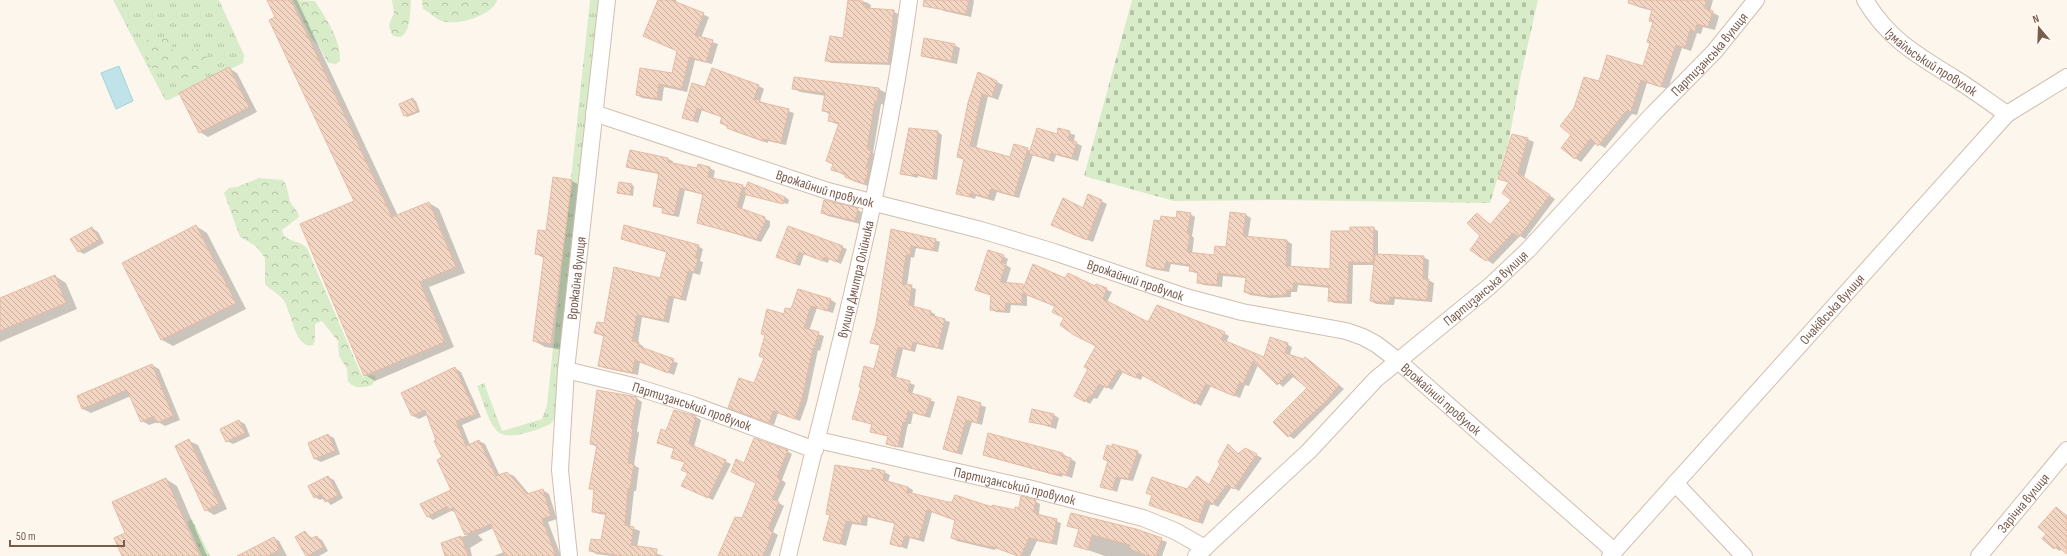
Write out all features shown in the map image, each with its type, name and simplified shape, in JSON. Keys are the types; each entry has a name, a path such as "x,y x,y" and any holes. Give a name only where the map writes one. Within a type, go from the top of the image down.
{"street":[{"name":"Врожайна вулиця","path":"569,556 560,470 566,370 607,0"},
{"name":"вулиця Дмитра Олійника","path":"788,556 816,445 887,135 909,0"},
{"name":"Партизанська вулиця","path":"1201,552 1309,451 1376,379 1397,360 1490,286 1528,250 1653,114 1714,52 1756,0"},
{"name":"Ізмаїльський провулок","path":"1865,0 1896,39 1910,51 1954,78 2006,114"},
{"name":"Очаківська вулиця","path":"1612,554 2006,114 2067,77"},
{"name":"Врожайний провулок","path":"594,113 806,184 981,230 1054,252 1186,297 1242,312 1346,331 1376,344 1397,360 1612,554"},
{"name":"Партизанський провулок","path":"566,370 633,386 816,445 1020,487 1143,518 1175,531 1201,552"},
{"name":"Зарічна вулиця","path":"1979,556 2067,450"},
{"path":"1675,483 1744,556"}],"green space":[{"path":"113,0 219,0 244,55 243,63 169,100 165,100"},
{"path":"293,0 315,1 328,22 338,45 340,61 336,64 328,63 319,46 312,39"},
{"path":"392,0 411,0 407,30 401,37 393,36 389,27 394,13"},
{"path":"422,0 497,0 489,11 482,15 464,21 448,22 439,20 423,9"},
{"path":"590,0 601,0 556,414 552,423 547,426 524,434 501,434 493,426 477,386 484,383 502,431 542,419 547,405"},
{"path":"1132,0 1538,0 1520,79 1509,140 1490,203 1282,200 1174,201 1084,176"},
{"path":"173,36 177,39 171,47 174,52 199,49 207,55 201,69 188,77 178,79 168,69 152,68 147,62 142,44 145,41 152,38"},
{"path":"259,178 283,180 285,183 292,205 299,217 282,230 283,234 289,239 304,245 307,248 361,374 363,377 371,375 375,376 376,379 372,385 359,387 353,386 348,382 347,369 339,356 338,341 322,321 315,324 315,341 313,345 307,345 302,342 298,336 284,301 265,284 265,258 256,246 240,237 224,193 229,188 237,187"},
{"path":"192,519 210,556 202,556 187,522"}],"water":[{"path":"119,66 133,101 116,109 101,73"}],"building":[{"path":"267,0 291,0 392,217 429,202 456,267 420,282 445,342 364,376 300,224 354,201 269,20 275,17"},
{"path":"658,0 671,0 704,13 695,35 713,40 706,62 689,57 682,89 659,84 657,99 636,95 640,68 672,73 677,51 643,36"},
{"path":"848,0 863,1 862,4 866,5 866,8 894,10 888,63 825,61 830,36 843,38"},
{"path":"924,0 969,0 966,14 923,6"},
{"path":"1629,0 1707,0 1704,8 1713,11 1708,27 1697,24 1695,32 1690,30 1685,48 1676,45 1661,87 1641,80 1631,112 1626,111 1598,146 1590,139 1575,159 1561,148 1571,135 1560,126 1574,108 1584,77 1599,81 1607,55 1643,66 1650,43 1647,42 1653,22 1649,21 1652,10 1628,3"},
{"path":"924,38 955,44 951,61 921,56"},
{"path":"229,67 249,107 199,133 179,93"},
{"path":"712,68 759,85 754,99 760,100 759,102 789,109 781,143 763,139 763,141 727,128 728,126 720,123 722,117 697,108 693,121 682,118 692,83 705,87"},
{"path":"978,72 997,81 992,97 982,94 970,146 1010,157 1014,144 1028,148 1014,196 991,189 988,198 970,193 970,197 956,194 964,159 957,157 968,103"},
{"path":"794,77 879,88 877,102 875,101 867,149 871,151 866,168 869,169 864,184 845,177 846,174 831,170 833,164 826,161 839,123 828,121 830,112 822,111 825,93 792,89"},
{"path":"413,98 418,111 404,116 399,104"},
{"path":"909,128 938,131 933,179 914,174 913,176 900,174"},
{"path":"1037,128 1057,134 1058,128 1070,131 1068,140 1077,142 1072,158 1051,153 1049,159 1029,154"},
{"path":"1512,134 1528,138 1518,173 1550,195 1519,237 1513,233 1486,261 1470,250 1480,236 1467,223 1477,213 1490,225 1511,200 1502,193 1509,182 1498,179"},
{"path":"630,150 668,158 668,162 697,168 698,164 710,167 708,177 743,185 737,207 765,217 765,223 756,240 697,223 703,194 680,188 674,215 662,213 663,208 653,206 659,173 626,167"},
{"path":"553,177 572,180 551,344 533,341 544,255 535,254 538,230 546,231"},
{"path":"619,182 632,184 630,195 617,193"},
{"path":"748,182 785,197 783,204 743,194"},
{"path":"1088,194 1102,200 1087,240 1051,225 1063,198 1083,208"},
{"path":"824,200 858,208 855,221 821,213"},
{"path":"1177,211 1191,213 1187,233 1190,234 1187,252 1214,255 1215,246 1226,247 1230,212 1246,214 1243,236 1287,240 1286,266 1330,269 1331,231 1350,231 1350,227 1374,227 1373,263 1349,262 1347,302 1328,301 1329,286 1293,283 1293,290 1286,290 1286,295 1265,296 1244,292 1246,277 1218,273 1217,285 1197,283 1198,272 1189,271 1190,265 1166,262 1164,270 1146,266 1154,220 1160,221 1161,216 1176,218"},
{"path":"196,225 236,303 161,340 122,263"},
{"path":"624,225 699,245 695,258 698,259 694,272 688,271 681,299 669,296 664,320 637,315 632,341 639,342 638,346 674,359 668,373 635,360 632,373 598,366 604,335 594,333 597,322 604,323 614,267 660,278 667,252 621,239"},
{"path":"788,226 843,246 837,262 824,257 823,261 799,252 795,264 776,257"},
{"path":"92,227 99,240 78,252 70,239"},
{"path":"891,229 936,239 933,250 911,246 910,256 906,255 902,284 912,285 909,305 931,311 930,315 945,319 938,348 913,342 911,350 898,347 891,376 910,381 908,392 931,399 925,416 908,411 906,422 903,422 898,447 886,444 888,436 870,432 872,424 852,419 861,387 859,387 864,366 874,369 880,345 870,343 876,324"},
{"path":"988,250 1004,255 1001,262 1006,264 1000,282 1023,284 1023,289 1033,264 1065,278 1068,273 1095,286 1096,284 1107,288 1103,299 1148,322 1157,305 1225,332 1221,339 1264,357 1270,337 1288,343 1285,353 1303,359 1305,357 1339,385 1327,400 1288,437 1273,422 1307,388 1289,373 1277,385 1253,361 1243,384 1240,382 1234,396 1206,384 1195,404 1138,373 1136,378 1118,370 1107,388 1099,384 1091,397 1089,396 1085,402 1074,396 1088,369 1084,367 1096,346 1074,335 1060,325 1064,318 1052,312 1055,306 1022,293 1022,304 1006,303 1005,311 990,310 991,295 975,290"},
{"path":"1375,254 1424,256 1423,279 1429,279 1427,300 1390,297 1389,303 1370,301"},
{"path":"55,275 66,303 0,331 0,298"},
{"path":"798,289 831,299 827,311 811,306 804,328 819,332 814,349 813,348 802,399 795,419 773,411 769,423 728,408 739,378 754,383 764,358 759,356 765,335 761,334 767,309 784,314 785,308 791,309"},
{"path":"152,364 173,416 157,423 154,416 141,422 127,390 82,409 77,396"},
{"path":"455,367 476,414 456,421 466,446 479,440 496,476 507,472 527,494 543,489 551,516 542,519 556,556 505,556 491,524 465,535 453,508 448,510 446,507 427,517 420,504 451,490 437,460 442,457 434,441 436,440 425,410 412,416 401,393"},
{"path":"597,390 637,397 631,428 633,429 628,463 634,464 630,489 628,488 625,525 634,527 631,545 657,549 656,556 622,556 589,551 591,539 601,540 606,513 592,512 594,489 589,489 597,445 590,444"},
{"path":"958,396 981,403 977,423 966,420 957,453 943,449"},
{"path":"1032,409 1054,414 1051,426 1029,422"},
{"path":"674,410 696,416 689,444 726,460 708,498 681,486 688,473 681,470 685,462 671,458 674,448 657,443 661,429 666,431"},
{"path":"239,420 245,433 226,442 220,429"},
{"path":"988,433 1063,453 1062,456 1071,458 1067,475 1057,473 1057,475 983,455"},
{"path":"328,434 335,451 314,459 308,443"},
{"path":"754,438 788,450 777,477 781,479 772,499 779,502 768,529 773,531 763,556 718,556 735,517 742,518 756,483 731,472 736,459 744,463"},
{"path":"189,439 219,504 205,511 175,446"},
{"path":"1112,444 1138,451 1128,479 1116,477 1112,490 1100,487 1108,461 1103,459 1107,445 1112,447"},
{"path":"1228,444 1238,454 1245,448 1257,454 1234,489 1227,485 1212,505 1206,500 1198,522 1149,505 1152,495 1146,493 1152,477 1187,489 1197,476 1209,485 1220,464 1218,462"},
{"path":"835,465 872,471 872,468 885,471 883,480 908,487 907,492 948,502 952,502 955,495 992,507 992,505 1015,510 1015,507 1019,508 1021,496 1036,500 1034,511 1036,511 1036,514 1057,519 1052,543 1029,538 1021,556 1018,556 991,546 951,538 955,520 927,510 919,539 905,536 901,547 890,544 895,523 863,515 861,524 846,521 840,544 823,540 830,515 826,514"},
{"path":"328,476 338,495 325,502 321,494 314,498 308,486"},
{"path":"166,478 200,556 122,556 114,538 125,533 112,502"},
{"path":"2056,507 2067,516 2067,554 2057,546 2054,549 2042,539 2046,534 2038,527"},
{"path":"1071,513 1136,529 1162,538 1156,556 1149,556 1129,549 1130,545 1092,535 1088,550 1074,546 1079,529 1067,526"},
{"path":"305,531 310,539 317,536 323,547 308,556 306,556 295,537"},
{"path":"461,536 468,556 445,556 441,543"},
{"path":"274,537 280,549 268,556 237,556"}]}
